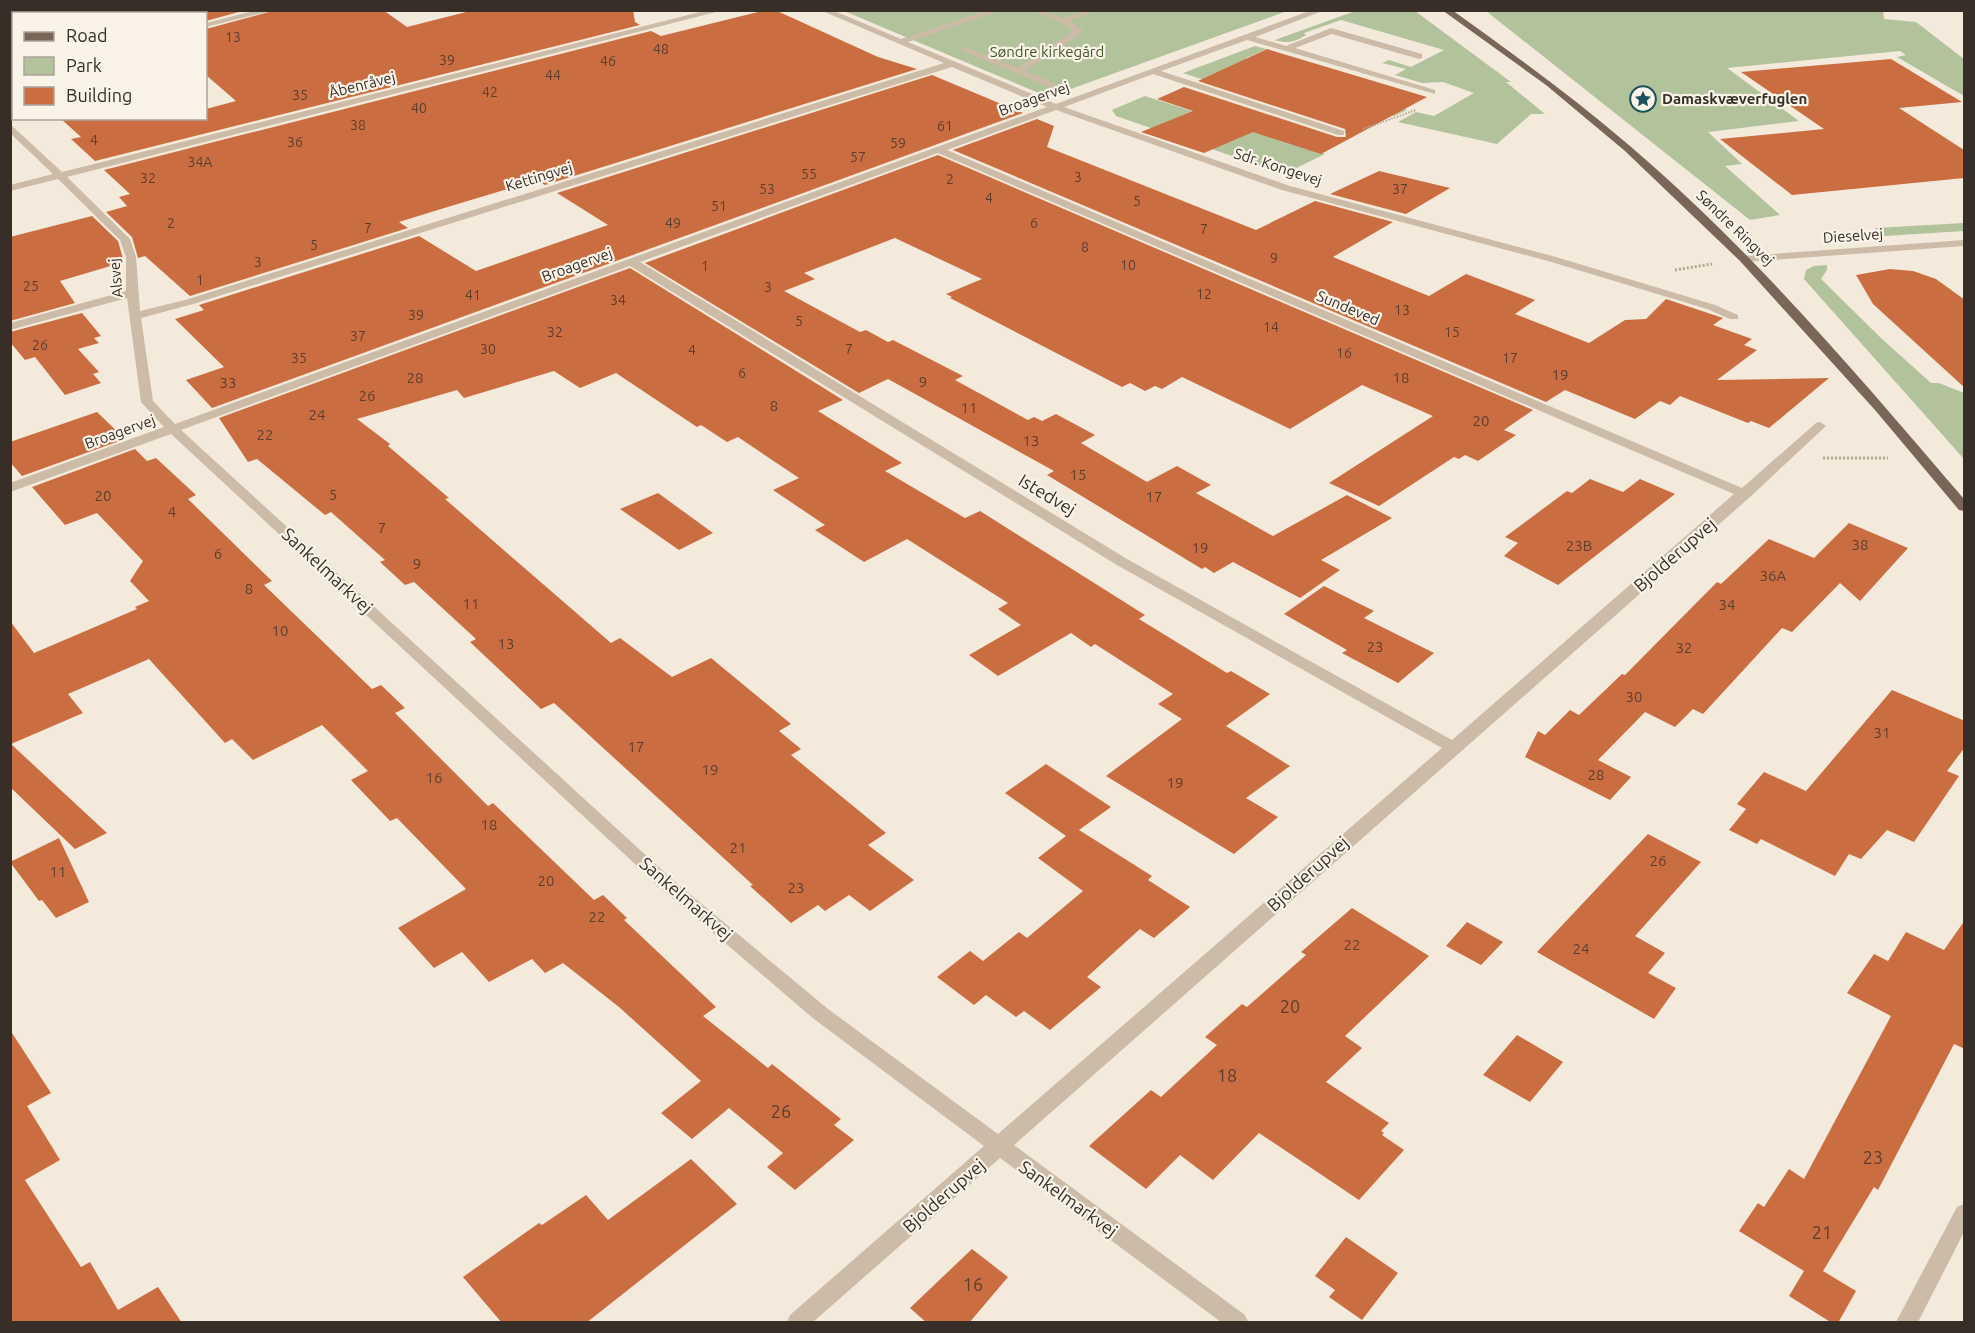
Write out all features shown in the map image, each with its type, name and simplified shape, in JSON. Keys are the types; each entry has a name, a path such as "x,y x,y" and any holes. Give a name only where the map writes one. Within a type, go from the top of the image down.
{"main road":[{"name":"Søndre Ringvej","path":"1446,10 1549,83 1628,149 1744,259 1786,302 1965,507"}],"street":[{"path":"207,25 270,10"},
{"name":"Åbenråvej","path":"10,188 720,10"},
{"name":"Sdr. Kongevej","path":"824,10 1056,107 1286,188 1552,260 1711,307 1734,317"},
{"path":"900,42 998,10"},
{"path":"1018,71 1078,31 1063,20 1034,10"},
{"path":"1063,20 1093,10"},
{"name":"Broagervej","path":"10,488 1321,10"},
{"path":"1286,49 1331,31 1419,56"},
{"path":"1247,38 1432,92"},
{"path":"965,50 1054,86"},
{"name":"Kettingvej","path":"135,316 189,302 951,64"},
{"path":"1154,72 1341,133"},
{"name":"Alsvej","path":"10,127 125,239 131,258 132,293 147,402 173,429"},
{"name":"Sundeved","path":"939,150 1745,494"},
{"name":"Dieselvej","path":"1744,259 1965,243"},
{"name":"Istedvej","path":"630,261 1122,562 1452,747"},
{"path":"10,327 132,293"},
{"name":"Bjolderupvej","path":"798,1323 1820,426"},
{"name":"Sankelmarkvej","path":"173,429 668,885 820,1014 1237,1323"},
{"path":"1907,1323 1965,1213"}],"path":[{"path":"1341,133 1374,127 1416,110 1436,98 1432,92"},
{"path":"1786,457 1858,459 1922,457"}],"green space":[{"name":"Søndre kirkegård","path":"844,11 1287,11 1054,95 1041,94"},
{"path":"1355,11 1415,11 1511,82 1506,82 1545,114 1531,114 1497,144 1398,122 1416,112 1434,116 1474,93 1443,82 1422,83 1395,75 1406,69 1382,63 1389,60 1411,67 1444,50 1341,20 1304,33 1306,35 1295,41 1275,40"},
{"path":"1486,11 1883,11 1884,19 1916,22 1964,59 1964,96 1897,57 1906,55 1900,51 1727,68 1799,121 1708,132 1742,164 1725,166 1780,215 1750,220"},
{"path":"1255,46 1266,49 1246,58 1246,61 1407,110 1394,116 1350,101 1204,80 1183,73"},
{"path":"1145,96 1325,154 1284,174 1116,116 1112,110"},
{"path":"1964,223 1964,231 1884,236 1875,228"},
{"path":"1827,265 1827,270 1821,279 1882,339 1931,383 1939,383 1964,393 1964,459 1804,279 1806,270 1814,266"}],"building":[{"path":"206,10 246,10 207,21"},
{"path":"276,10 383,10 407,27 474,10 633,10 635,22 640,25 95,161 71,139 81,137 62,120 207,120 207,109 236,101 207,76 207,29"},
{"path":"775,10 878,57 917,69 545,185 537,180 399,222 408,228 190,296 145,256 138,258 132,237 106,212 127,206 119,197 130,194 104,170 651,31 661,36 758,12"},
{"path":"1267,49 1427,97 1321,154 1253,132 1204,153 1141,132 1193,111 1157,99 1184,87 1337,137 1346,137 1345,129 1198,81"},
{"path":"1891,59 1962,102 1899,108 1964,150 1964,178 1792,195 1720,139 1824,129 1741,72"},
{"path":"932,75 1023,113 212,408 186,380 224,367 175,319 204,310 199,305 419,236 476,271 608,225 557,193"},
{"path":"1037,119 1054,126 1047,147 1256,230 1315,201 1393,222 1333,257 1429,296 1466,274 1535,300 1515,314 1589,343 1625,320 1646,319 1666,299 1723,318 1713,325 1752,339 1744,345 1757,350 1717,380 1829,378 1769,428 1751,421 1748,423 1680,396 1670,405 1660,401 1635,419 1565,390 1546,402 953,150"},
{"path":"938,155 1533,410 1504,430 1516,435 1478,461 1465,455 1459,459 1454,457 1379,506 1329,483 1433,416 1362,385 1290,429 1182,377 1162,389 1155,386 1145,391 1130,383 1122,387 950,298 952,297 946,294 982,279 895,238 804,273 815,279 784,291 860,332 866,330 888,342 893,340 963,376 955,380 1028,420 1034,417 1042,421 1056,414 1095,435 1081,443 1147,482 1177,466 1211,485 1196,493 1273,536 1347,495 1392,518 1321,560 1340,570 1300,598 1233,562 1214,573 1205,567 1202,569 1047,475 1054,471 888,379 859,393 645,263"},
{"path":"1379,171 1450,188 1406,214 1330,194"},
{"path":"92,216 118,241 124,262 60,281 75,303 10,321 10,237"},
{"path":"630,268 843,400 818,411 902,463 885,471 965,518 980,511 1145,615 1139,619 1227,673 1231,671 1270,694 1226,726 1290,766 1246,798 1278,817 1234,854 1106,776 1182,719 1158,704 1173,694 1095,644 1091,647 1071,633 998,676 969,655 1021,625 998,609 1008,603 907,539 864,562 815,530 825,525 773,490 799,478 738,437 727,442 701,425 697,427 616,373 580,388 554,371 464,398 457,390 357,419 390,444 388,446 449,498 445,499 611,643 620,638 672,677 711,658 791,724 779,731 801,749 791,755 886,833 868,845 914,880 870,911 849,895 825,911 818,905 791,923 750,886 753,885 554,703 541,709 470,642 476,639 414,582 405,585 380,562 385,560 331,512 325,515 257,459 248,462 219,418"},
{"path":"1890,269 1913,271 1936,279 1965,300 1965,388 1873,304 1856,275"},
{"path":"82,313 101,336 94,338 99,343 78,349 99,372 93,374 101,383 65,395 35,357 25,360 10,342 10,332"},
{"path":"97,412 125,439 22,476 10,462 10,442"},
{"path":"135,449 147,461 156,458 196,495 188,499 272,581 264,585 372,689 381,685 405,708 395,713 488,806 493,803 594,900 603,895 627,918 624,920 716,1007 703,1016 768,1068 772,1064 841,1119 834,1125 854,1140 795,1190 767,1167 783,1153 729,1108 692,1139 661,1113 701,1081 619,1007 563,963 545,973 532,959 489,982 462,952 434,968 398,928 466,889 397,818 390,821 351,780 368,771 322,725 253,760 232,739 225,743 149,659 68,694 83,713 11,744 107,833 75,849 10,787 10,621 34,653 137,609 135,607 149,601 130,581 143,561 97,513 65,525 32,487"},
{"path":"1590,479 1623,492 1640,479 1675,494 1558,585 1504,556 1518,543 1505,537 1567,491 1572,493"},
{"path":"658,493 713,533 679,550 620,509"},
{"path":"1849,523 1908,548 1860,601 1840,583 1792,632 1782,628 1703,714 1693,709 1675,727 1645,712 1598,760 1631,777 1610,800 1525,757 1538,731 1545,735 1570,710 1579,715 1622,674 1625,675 1717,582 1721,584 1769,539 1814,558"},
{"path":"1324,586 1374,611 1364,618 1434,653 1398,683 1342,653 1347,650 1284,614"},
{"path":"1892,690 1965,721 1965,747 1947,771 1959,776 1914,842 1887,830 1861,859 1849,854 1835,876 1761,839 1757,844 1729,830 1746,809 1737,804 1764,772 1806,791"},
{"path":"1046,764 1111,807 1079,830 1152,876 1148,880 1190,907 1154,938 1140,929 1087,977 1101,987 1050,1030 1024,1011 1016,1017 986,995 974,1005 937,977 970,951 983,961 1019,932 1027,938 1083,891 1038,858 1066,836 1005,793"},
{"path":"1648,834 1701,862 1635,936 1665,953 1648,973 1676,988 1654,1019 1537,952"},
{"path":"59,838 89,902 56,918 42,900 39,901 10,862"},
{"path":"1352,908 1429,956 1345,1036 1362,1048 1326,1082 1389,1123 1381,1131 1384,1133 1382,1135 1404,1150 1359,1200 1259,1133 1213,1180 1180,1155 1146,1189 1089,1146 1151,1090 1161,1097 1217,1045 1205,1037 1242,1004 1247,1007 1306,955 1301,952"},
{"path":"1965,920 1965,1049 1954,1044 1878,1190 1874,1187 1823,1271 1856,1291 1838,1323 1832,1323 1789,1296 1804,1271 1739,1231 1758,1203 1764,1207 1789,1169 1804,1179 1891,1016 1847,993 1874,954 1888,961 1906,932 1944,950"},
{"path":"1467,922 1503,942 1481,965 1446,946"},
{"path":"10,1030 51,1093 27,1106 60,1160 25,1180 81,1267 90,1262 118,1310 158,1287 182,1323 10,1323"},
{"path":"1517,1035 1563,1062 1530,1102 1483,1075"},
{"path":"691,1159 737,1204 586,1323 502,1323 463,1277 539,1223 542,1225 586,1195 608,1220"},
{"path":"1346,1237 1398,1273 1362,1320 1329,1297 1335,1290 1315,1276"},
{"path":"972,1249 1008,1277 969,1323 927,1323 910,1308"}],"place":[{"name":"Damaskvæverfuglen","path":"1643,99"}]}
